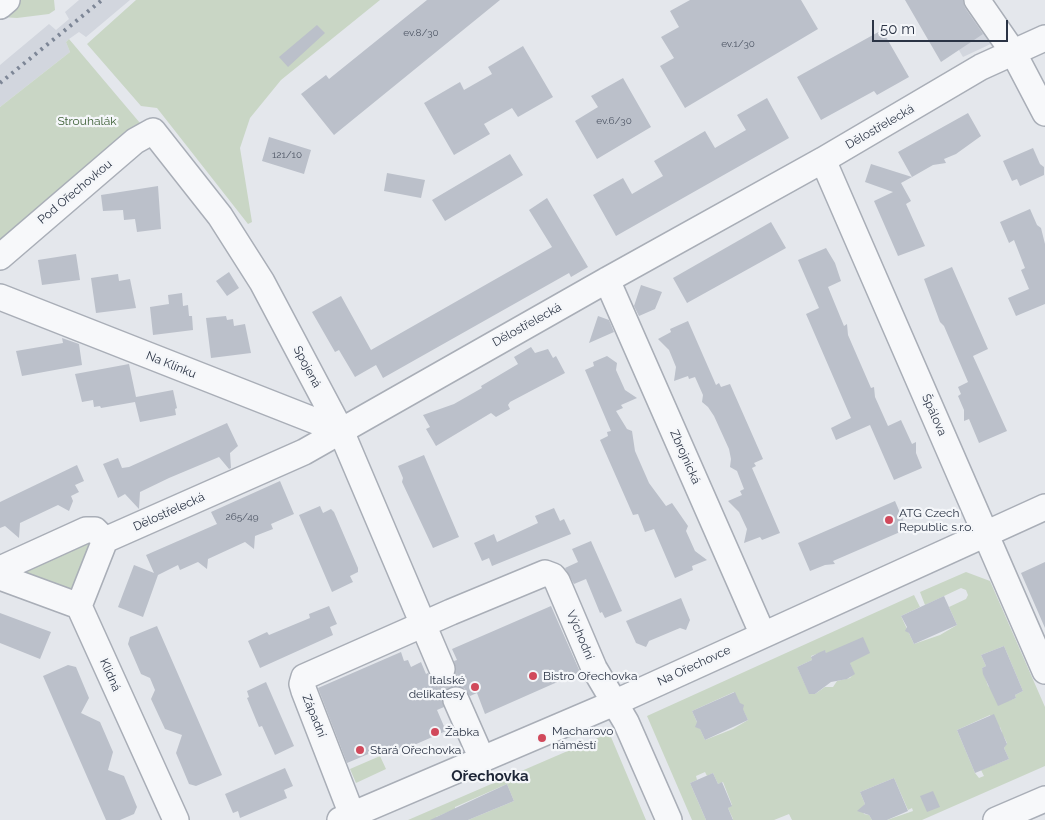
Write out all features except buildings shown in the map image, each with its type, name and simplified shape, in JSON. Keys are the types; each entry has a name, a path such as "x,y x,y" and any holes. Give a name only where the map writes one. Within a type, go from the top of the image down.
{"street":[{"path":"0,6 7,0"},
{"path":"977,0 1013,52 1045,113"},
{"name":"Dělostřelecká","path":"105,540 304,452 606,280 823,160 981,67 1045,38"},
{"name":"Pod Ořechovkou","path":"0,256 135,141 153,131"},
{"name":"Spojená","path":"153,131 220,216 242,248 342,431 442,669"},
{"name":"Špálova","path":"823,160 1045,671"},
{"name":"Zbrojnická","path":"606,280 763,635"},
{"name":"Na Klínku","path":"0,297 342,431"},
{"name":"Na Ořechovce","path":"349,818 614,703 986,536 1045,507"},
{"path":"0,568 86,530 95,530 105,540 79,606 0,576"},
{"name":"Východní","path":"423,625 540,574 549,574 556,582 594,668 626,722 668,820"},
{"name":"Klidná","path":"79,606 176,820"},
{"name":"Západní","path":"349,818 302,681 309,674 423,625"},
{"path":"456,700 482,759"},
{"path":"996,820 1045,799"}],"shaded area":[{"path":"79,0 130,0 86,37 79,32 69,39 66,42 70,52 0,107 0,65 49,24 56,30 69,19 65,12"},
{"path":"929,0 967,0 995,42 963,57"}],"green space":[{"path":"12,0 54,0 55,10 49,14 17,18 1,17"},
{"path":"136,0 380,0 281,80 250,118 240,148 252,222 248,224 157,108 141,106 87,44"},
{"name":"Strouhalák","path":"69,39 140,123 0,242 0,107 70,52 66,42"},
{"path":"94,541 74,593 23,575 22,567"},
{"path":"966,572 990,581 1045,707 1045,766 922,820 887,820 913,811 912,808 908,810 894,778 860,792 865,804 862,808 864,814 869,815 872,820 792,820 789,814 774,820 730,820 733,819 728,808 732,805 723,782 718,784 713,773 707,776 705,772 696,776 697,780 690,783 706,820 692,820 647,716 914,595 920,607 901,616 914,644 940,635 957,625 949,607 966,599 968,595 966,590 961,588 925,605 920,592","holes":["1004,646 1023,691 1015,695 1016,698 1008,701 988,686 982,668 986,666 981,655","825,651 849,661 854,673 850,678 837,681 833,687 825,687 815,694 809,693 797,667 812,660 811,656","734,692 748,720 733,729 705,740 692,711","990,715 996,729 1000,727 1002,732 999,736 1004,737 1007,743 1004,748 1009,759 981,770 984,776 979,778 975,773 957,730"]},
{"path":"607,734 611,737 646,820 468,820 514,801 507,784 455,807 455,809 436,817 437,820 408,820"},
{"path":"380,756 386,769 356,783 350,769"}],"tunnel":[{"path":"442,669 456,700"}],"railway":[{"path":"0,83 102,0"}],"place":[{"name":"ATG Czech Republic s.r.o.","path":"889,520"},
{"name":"Bistro Ořechovka","path":"533,676"},
{"name":"Italské delikatesy","path":"475,687"},
{"name":"Žabka","path":"435,732"},
{"name":"Macharovo náměstí","path":"542,738"},
{"name":"Stará Ořechovka","path":"360,750"}],"district":[{"name":"Ořechovka","path":"490,776"}]}
